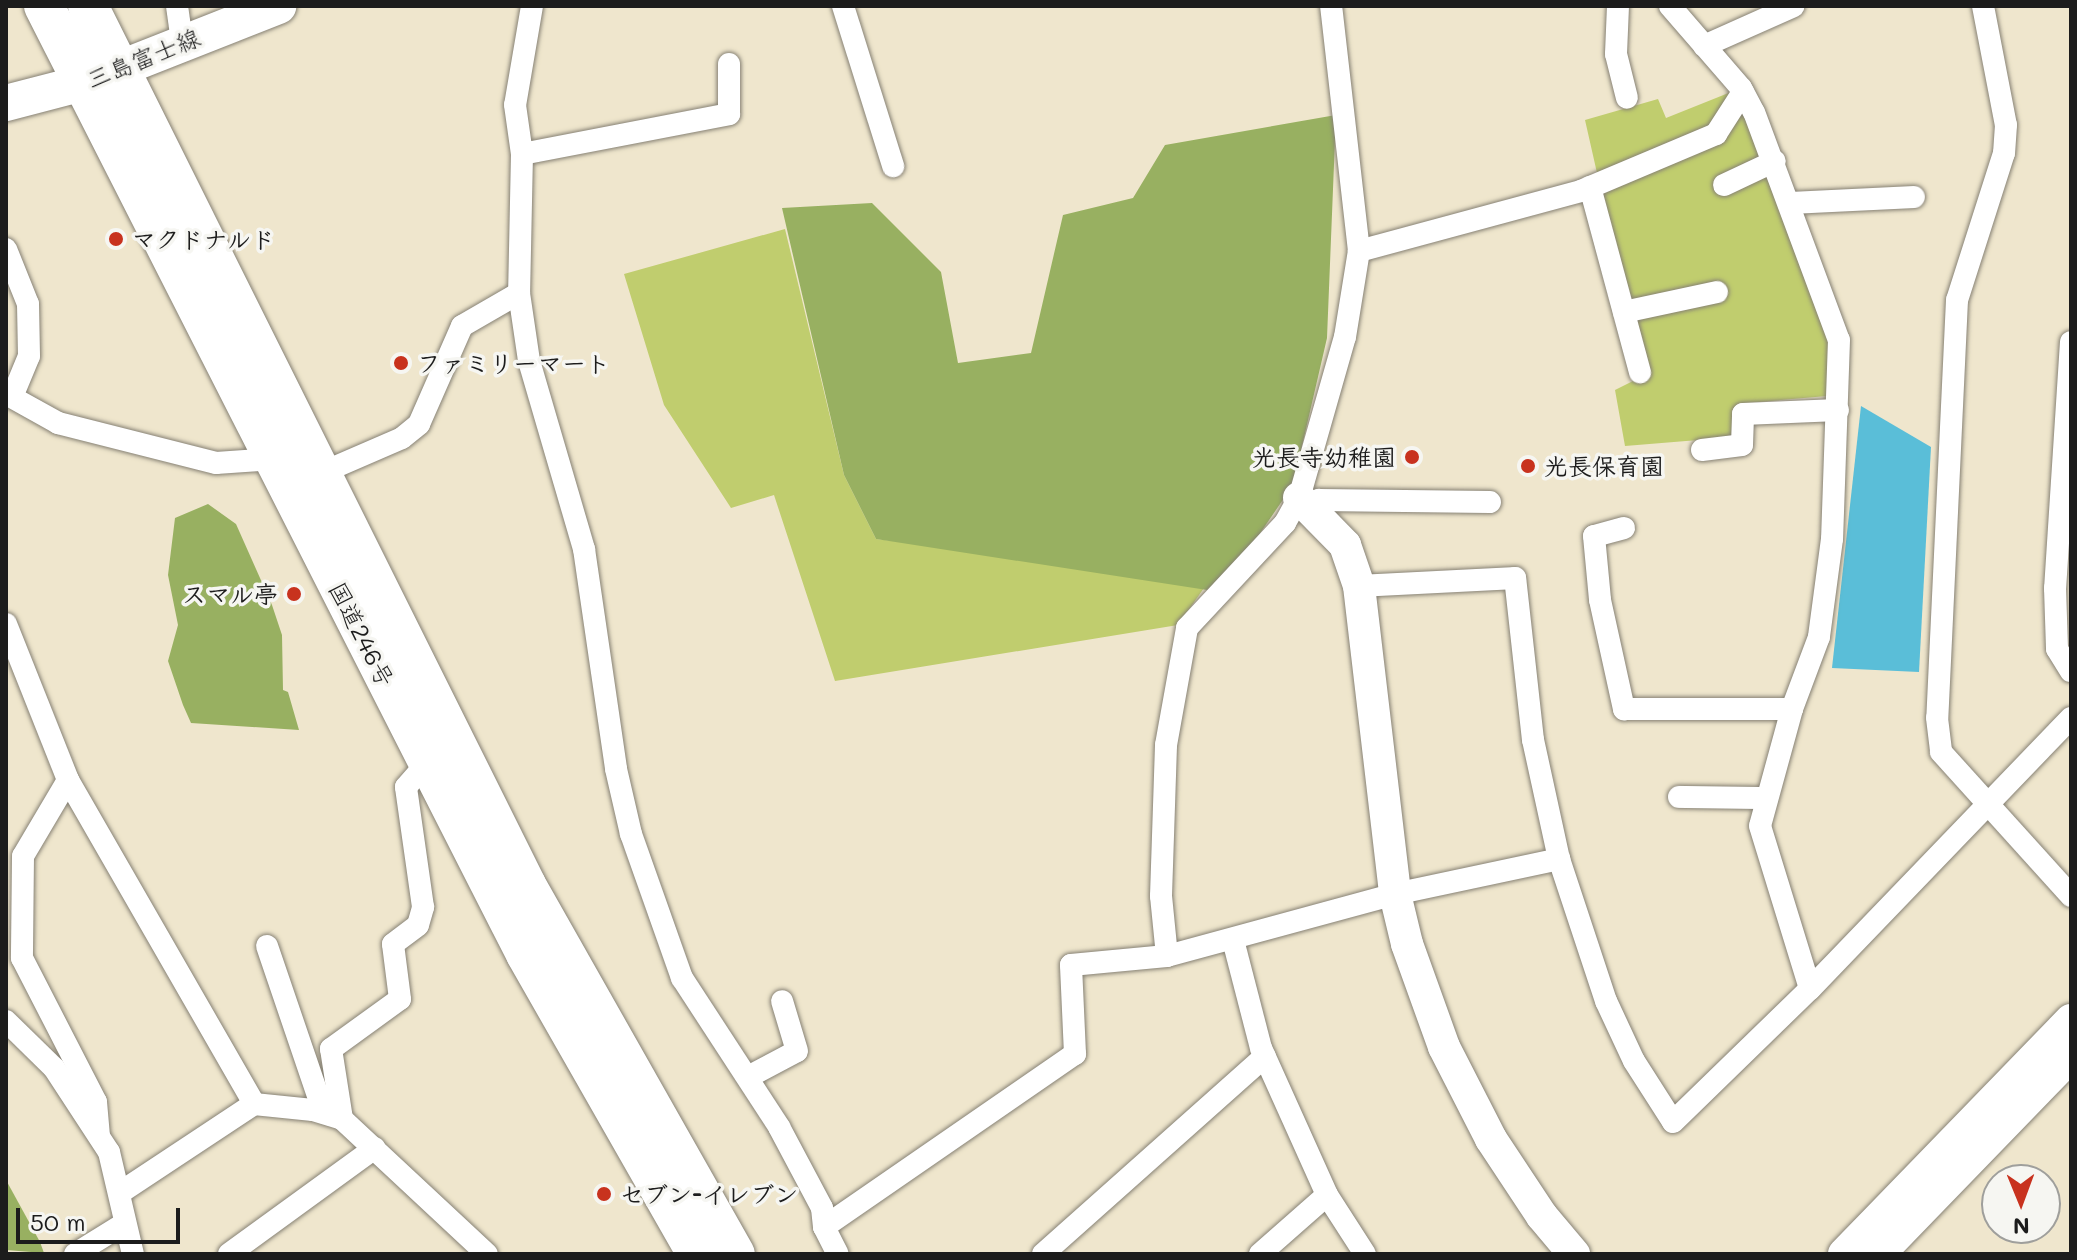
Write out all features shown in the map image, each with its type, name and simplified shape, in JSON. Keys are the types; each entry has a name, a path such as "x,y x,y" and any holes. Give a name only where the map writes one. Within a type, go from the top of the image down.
{"highway":[{"name":"国道246号","path":"44,6 101,76 319,474 526,885 735,1254"},
{"name":"国道246号","path":"88,6 101,76 274,459 427,763 562,1020 697,1254"}],"main road":[{"name":"三島富士線","path":"6,103 101,76 278,6"}],"street":[{"path":"177,6 182,42"},
{"path":"532,6 515,105 522,154 519,293 529,361 584,549 616,769 631,834 682,978 748,1077 822,1208 824,1227 838,1254"},
{"path":"843,6 893,166"},
{"path":"1307,505 1341,351 1359,251 1331,6"},
{"path":"1618,6 1616,54 1627,98"},
{"path":"1670,6 1743,92 1775,161 1839,340 1832,539 1819,637 1792,709 1760,826 1810,989"},
{"path":"1704,46 1794,6"},
{"path":"1983,6 2006,125 2004,153 1957,300 1937,718 1941,752 1986,807 2071,896"},
{"path":"522,154 729,114 729,64"},
{"path":"1359,251 1590,187 1716,134 1743,92"},
{"path":"1724,185 1775,161"},
{"path":"1590,187 1640,372"},
{"path":"1791,203 1914,197"},
{"path":"6,249 28,304 29,356 9,395 58,423 216,463 274,459"},
{"path":"1624,312 1717,292"},
{"path":"319,474 402,438 419,424 462,326 519,293"},
{"path":"2071,342 2064,554 2057,649 2071,671"},
{"path":"1702,450 1742,445 1743,414 1838,410"},
{"path":"1167,956 1161,896 1166,745 1187,628 1285,523 1307,505 1319,500 1490,502"},
{"path":"1307,505 1345,545 1359,586 1395,894 1407,944 1444,1047 1491,1139 1542,1216 1574,1254"},
{"path":"1624,528 1594,536 1600,600 1624,709 1792,709"},
{"path":"1359,586 1515,578 1533,740 1559,859 1606,1001 1634,1061 1673,1122 1810,989 2071,718"},
{"path":"6,624 68,780 254,1104"},
{"path":"333,1116 331,1049 400,999 393,944 418,925 423,907 416,834 406,787 427,763"},
{"path":"68,780 23,856 22,958 96,1102 99,1134"},
{"path":"1679,797 1767,798"},
{"path":"824,1227 1075,1054 1071,965 1167,956 1395,894 1559,859"},
{"path":"1233,940 1265,1056 1327,1195 1365,1254"},
{"path":"267,946 333,1116"},
{"path":"748,1077 797,1051 782,1001"},
{"path":"1844,1254 2071,1020"},
{"path":"6,1021 54,1068 99,1134 121,1192 122,1225 133,1254"},
{"path":"1043,1254 1265,1056"},
{"path":"1879,1254 2071,1056"},
{"path":"121,1192 254,1104 333,1116 375,1148 487,1254"},
{"path":"229,1254 375,1148"},
{"path":"1260,1254 1327,1195"},
{"path":"75,1254 122,1225"}],"green space":[{"path":"1741,88 1832,334 1827,396 1737,404 1735,437 1625,446 1615,390 1643,376 1585,120 1658,99 1666,118"},
{"path":"1336,115 1327,338 1293,485 1220,592 876,539 844,475 782,208 872,203 941,272 958,363 1031,353 1063,215 1133,198 1165,145"},
{"path":"785,229 844,475 876,539 1211,578 1178,625 835,681 774,495 731,508 664,405 624,274"},
{"path":"208,504 236,524 272,605 282,635 283,690 288,692 299,730 191,723 183,705 168,661 178,625 168,575 175,518"},
{"path":"6,1180 40,1242 44,1253 6,1250"}],"water":[{"path":"1861,406 1931,447 1919,672 1832,668"}],"place":[{"name":"マクドナルド","path":"116,239"},
{"name":"ファミリーマート","path":"401,363"},
{"name":"光長寺幼稚園","path":"1412,457"},
{"name":"光長保育園","path":"1528,466"},
{"name":"スマル亭","path":"294,594"},
{"name":"セブン-イレブン","path":"604,1194"}]}
